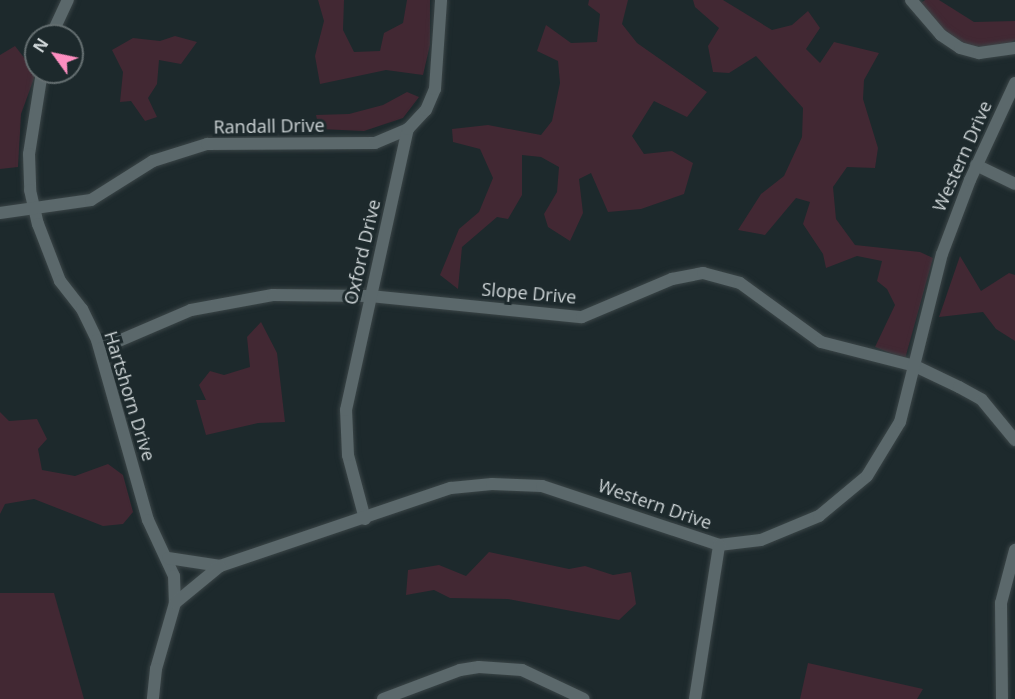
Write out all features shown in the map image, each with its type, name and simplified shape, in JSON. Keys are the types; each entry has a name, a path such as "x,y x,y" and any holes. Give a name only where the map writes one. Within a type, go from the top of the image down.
{"street":[{"path":"57,24 68,0"},
{"name":"Oxford Drive","path":"365,519 345,433 351,382 408,129 426,110 435,89 441,0"},
{"path":"911,0 941,35 960,48 979,53 1015,48"},
{"name":"Western Drive","path":"175,603 220,566 365,519 451,488 492,484 542,486 719,545 781,534 819,516 852,491 880,459 896,432 915,366 942,254 976,165 1015,83"},
{"name":"Hartshorn Drive","path":"40,84 29,154 34,206 47,253 60,280 82,309 100,349 148,520 168,558 174,576 175,603 156,669 153,699"},
{"name":"Randall Drive","path":"0,213 34,206 91,200 153,161 207,144 375,143 408,129"},
{"path":"976,165 1015,184"},
{"name":"Slope Drive","path":"100,349 192,310 273,295 370,296 582,316 672,279 703,273 740,283 821,342 915,366 982,400 1015,440"},
{"path":"695,699 719,545"},
{"path":"1002,699 1000,603 1015,550"},
{"name":"Western Drive","path":"168,558 220,566"},
{"path":"383,699 460,670 479,667 522,670 584,699"}],"shaded area":[{"path":"318,0 344,0 343,30 354,52 380,51 384,33 403,23 407,0 430,0 430,45 423,75 386,70 320,84 315,56 324,21"},
{"path":"589,0 628,0 622,24 637,43 707,92 687,117 654,101 632,136 644,154 672,151 693,163 684,194 641,209 608,212 591,173 579,179 583,213 570,241 548,227 544,214 557,192 559,167 541,157 522,155 522,195 508,219 497,217 462,247 458,289 440,275 459,229 479,212 493,178 480,149 453,142 452,129 488,125 541,135 552,121 560,83 558,61 537,51 546,25 571,43 597,42 600,14 588,5"},
{"path":"693,0 723,0 772,30 792,25 808,11 820,28 806,49 820,63 834,42 879,53 864,80 863,99 878,148 875,168 847,167 833,187 836,219 855,245 920,252 933,258 905,359 875,347 895,305 887,289 877,281 882,261 857,256 826,268 823,254 803,224 810,202 796,198 765,235 738,230 761,194 784,176 802,137 803,108 756,56 729,73 713,72 708,46 719,28 695,7"},
{"path":"925,0 939,0 974,22 1015,21 1015,40 1001,47 968,46 944,33 921,3"},
{"path":"175,36 197,42 181,64 159,60 157,84 148,98 157,117 145,121 131,101 120,102 123,72 112,50 133,38 160,41"},
{"path":"15,46 24,58 24,84 32,84 21,114 18,167 0,169 0,55"},
{"path":"407,92 419,97 403,118 364,131 319,129 316,115 349,114 383,105"},
{"path":"960,256 981,291 1009,273 1015,275 1015,341 996,329 983,312 939,317"},
{"path":"261,322 277,353 285,422 258,423 206,435 196,400 206,400 199,385 210,371 224,375 250,367 247,337"},
{"path":"0,412 9,421 37,419 47,439 38,449 42,470 75,476 108,464 123,475 133,512 123,524 103,526 34,499 5,504 0,514"},
{"path":"489,552 569,569 585,566 613,575 631,572 636,604 619,620 508,599 450,598 434,590 406,595 408,570 439,565 466,576"},
{"path":"0,593 54,593 84,699 0,699"},
{"path":"808,663 923,689 917,699 800,699"}]}
